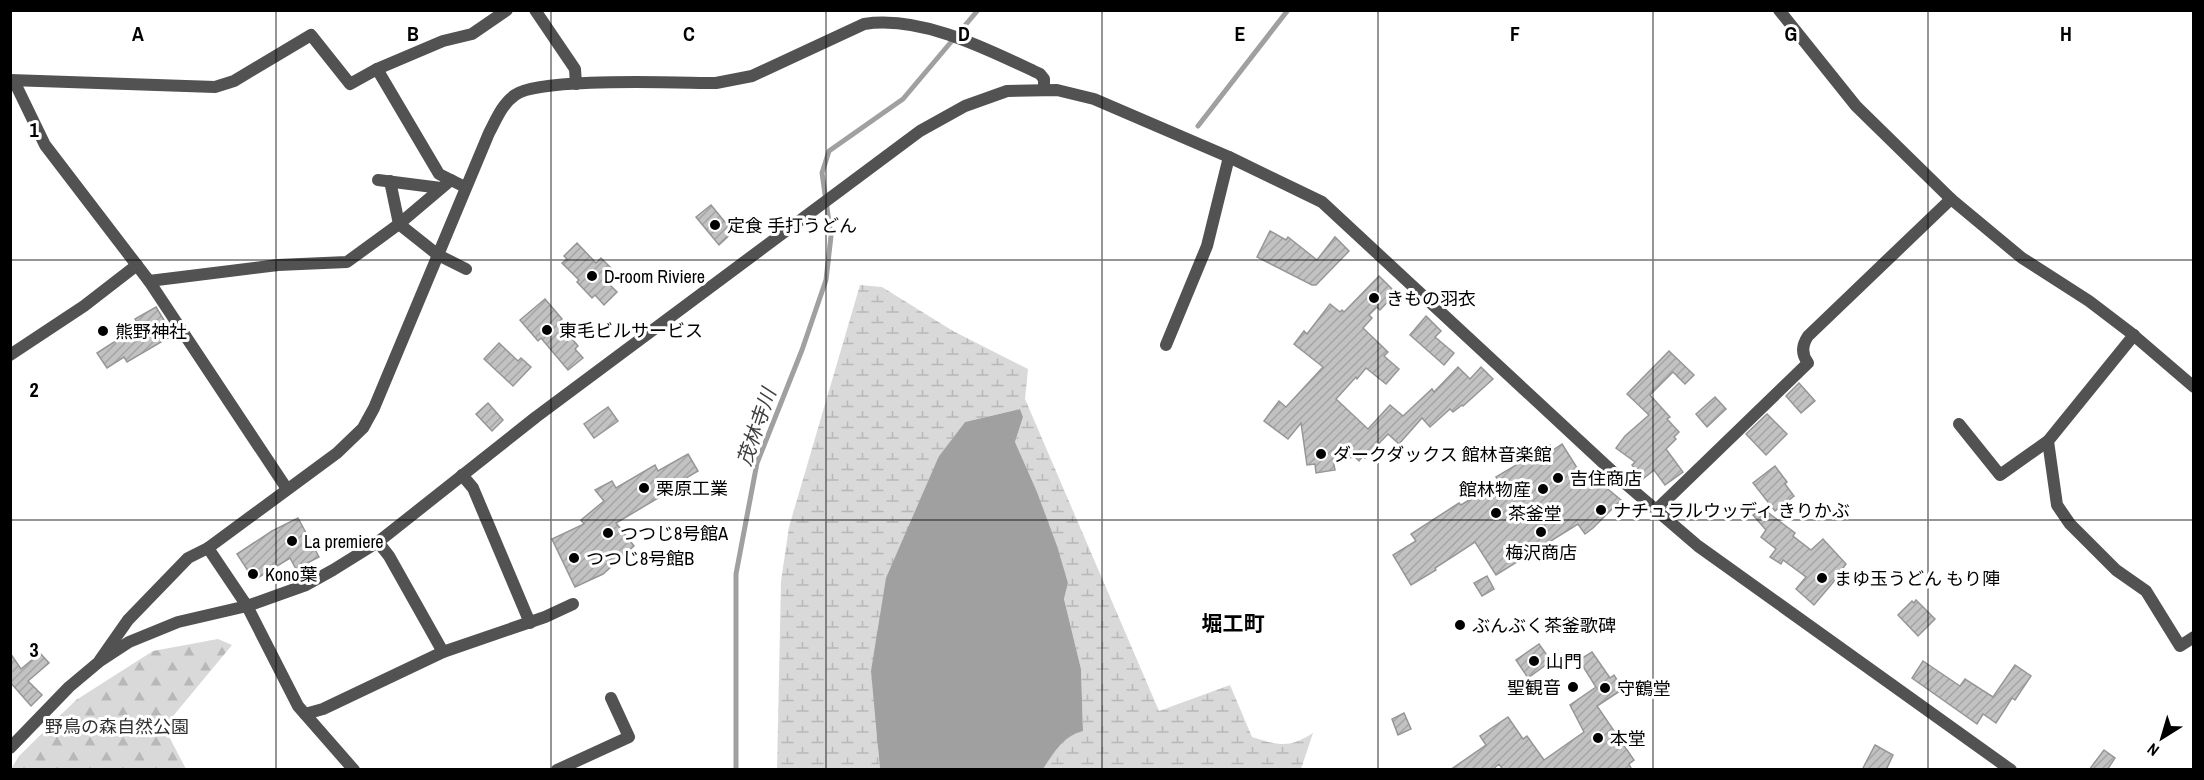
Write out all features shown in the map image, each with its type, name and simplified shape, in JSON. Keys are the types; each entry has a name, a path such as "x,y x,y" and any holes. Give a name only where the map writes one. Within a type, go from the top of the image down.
{"street":[{"path":"286,489 149,281 45,146 12,80 215,87 234,81 311,34 350,84 377,69 443,41 472,34 507,10"},
{"path":"535,10 575,69 576,84"},
{"path":"1779,10 1856,106 1951,199 2022,258 2089,301 2134,335 2193,387"},
{"path":"100,661 128,620 188,558 208,548 337,453 363,428 374,408 465,187 502,108 515,95 543,86 736,81 752,76 864,24 892,22 937,32 980,46 1040,74 1044,79 1044,88"},
{"path":"377,69 446,184"},
{"path":"10,748 69,687 100,661 129,642 178,622 247,606 306,585 378,542 536,417 920,131 964,106 1007,91 1044,88 1094,99 1228,157 1322,202 1698,546 1779,606 2012,770"},
{"path":"1166,345 1207,246 1228,157"},
{"path":"465,187 384,181 399,224 438,255 466,268"},
{"path":"149,281 278,265 347,262 399,224 446,184"},
{"path":"1656,510 1808,363 1804,358 1803,344 1808,336 1951,199"},
{"path":"10,355 84,306 137,265"},
{"path":"1959,424 2000,475 2048,441 2134,335"},
{"path":"2048,441 2056,505 2070,524 2116,570 2146,591 2180,646 2193,637"},
{"path":"462,475 473,488 530,623"},
{"path":"378,542 389,556 443,652"},
{"path":"208,548 247,606 298,706 354,770"},
{"path":"305,714 322,709 443,652 530,623 573,604"},
{"path":"557,770 629,737 611,698"}],"green space":[{"path":"860,285 882,287 953,331 1028,369 1025,399 1159,711 1230,685 1252,737 1283,744 1297,742 1313,733 1301,769 1043,769 1064,741 1083,730 1081,669 1064,599 1068,583 1037,493 1015,442 1023,417 1020,409 965,422 939,456 878,749 880,769 777,770 781,581 789,527"},
{"name":"野鳥の森自然公園","path":"218,639 232,645 164,727 186,769 11,769 19,756 76,700 153,651"}],"shaded area":[{"path":"1020,409 1023,417 1015,442 1037,492 1068,583 1064,599 1081,669 1083,731 1064,741 1043,769 880,769 871,671 886,578 939,456 965,422"}],"building":[{"name":"定食 手打うどん","path":"711,205 733,232 719,245 696,217"},
{"path":"1270,231 1286,240 1288,237 1317,260 1335,237 1349,251 1316,285 1312,285 1257,257"},
{"name":"D-room Riviere","path":"577,243 596,263 601,258 612,269 603,278 617,292 604,305 595,295 592,298 577,282 579,280 562,263 567,259 564,256"},
{"path":"1379,276 1396,293 1380,310 1377,307 1369,315 1372,318 1363,328 1388,352 1384,356 1399,369 1386,384 1366,368 1336,399 1368,429 1390,405 1403,416 1432,389 1434,392 1458,367 1470,379 1481,367 1493,379 1463,406 1453,412 1450,409 1430,427 1422,418 1399,444 1388,434 1365,458 1363,456 1359,461 1355,457 1333,460 1335,470 1316,473 1315,464 1307,465 1301,423 1288,439 1264,421 1279,401 1286,407 1323,367 1294,344 1304,331 1307,334 1330,304 1340,312 1342,310 1344,312"},
{"name":"東毛ビルサービス","path":"545,299 562,319 558,322 578,346 575,349 583,358 568,370 541,338 538,341 520,320"},
{"path":"156,307 173,335 127,362 124,357 107,368 97,353 122,337 120,333 137,322 135,319"},
{"path":"1426,316 1441,331 1435,337 1454,353 1444,365 1410,335"},
{"path":"499,343 518,361 521,358 531,367 513,386 484,359"},
{"path":"1669,351 1694,375 1685,384 1673,372 1650,395 1670,417 1667,419 1679,432 1674,437 1676,439 1666,449 1683,472 1665,485 1654,470 1643,479 1632,465 1635,462 1616,448 1625,436 1649,415 1627,394"},
{"path":"1799,383 1815,401 1801,413 1786,396"},
{"path":"1715,397 1726,409 1707,427 1696,414"},
{"path":"488,403 503,420 492,431 476,414"},
{"path":"608,407 618,421 594,438 584,424"},
{"path":"1767,414 1787,434 1766,455 1746,434"},
{"path":"1562,444 1589,487 1598,481 1621,500 1593,528 1585,534 1578,524 1496,575 1475,542 1411,585 1393,555 1416,541 1411,534 1459,503 1461,505 1499,482 1496,477 1531,456 1550,445 1553,450"},
{"path":"688,454 698,471 669,488 670,491 616,523 634,546 603,574 575,587 552,539 584,524 581,520 604,501 595,490 612,481 616,488 655,465 658,471"},
{"path":"1775,466 1794,496 1775,511 1753,483"},
{"path":"1762,508 1795,533 1793,536 1811,550 1823,539 1846,564 1814,605 1796,589 1806,577 1783,560 1781,564 1770,557 1776,549 1761,537 1766,530 1753,515"},
{"path":"298,518 319,557 296,569 290,558 254,580 237,554 272,531"},
{"path":"1487,576 1494,589 1482,596 1474,583"},
{"path":"1916,600 1935,619 1918,636 1898,615"},
{"name":"山門","path":"1539,644 1551,661 1528,678 1516,660"},
{"path":"1592,652 1610,678 1614,675 1623,689 1597,706 1634,760 1629,764 1632,770 1503,770 1499,764 1492,770 1450,770 1486,745 1480,736 1508,717 1523,739 1527,736 1544,760 1584,732 1570,705 1596,687 1579,660"},
{"path":"10,653 21,669 40,653 49,663 28,681 42,695 31,706 10,682"},
{"path":"1923,661 1960,686 1965,679 1993,697 2015,665 2031,676 2015,700 2012,698 1996,723 1983,714 1977,724 1912,678"},
{"path":"1404,713 1411,729 1398,735 1392,719"},
{"path":"1875,745 1893,755 1886,770 1862,770"},
{"path":"2104,750 2115,758 2107,770 2089,770"}],"waterway":[{"name":"茂林寺川","path":"736,770 736,574 757,463 802,350 826,280 831,236 822,173 829,151 903,99 978,10"},
{"path":"1198,126 1288,10"}],"place":[{"name":"定食 手打うどん","path":"715,225"},
{"name":"D-room Riviere","path":"592,276"},
{"name":"きもの羽衣","path":"1374,298"},
{"name":"東毛ビルサービス","path":"547,330"},
{"name":"熊野神社","path":"103,331"},
{"name":"ダークダックス 館林音楽館","path":"1321,454"},
{"name":"吉住商店","path":"1558,478"},
{"name":"栗原工業","path":"644,488"},
{"name":"館林物産","path":"1543,489"},
{"name":"ナチュラルウッディ きりかぶ","path":"1601,510"},
{"name":"茶釜堂","path":"1496,513"},
{"name":"梅沢商店","path":"1541,532"},
{"name":"つつじ8号館A","path":"608,533"},
{"name":"La premiere","path":"292,541"},
{"name":"つつじ8号館B","path":"574,558"},
{"name":"Kono葉","path":"253,574"},
{"name":"まゆ玉うどん もり陣","path":"1822,578"},
{"name":"ぶんぶく茶釜歌碑","path":"1460,625"},
{"name":"山門","path":"1534,661"},
{"name":"聖観音","path":"1573,687"},
{"name":"守鶴堂","path":"1605,688"},
{"name":"本堂","path":"1598,738"}],"district":[{"name":"堀工町","path":"1233,623"}]}
